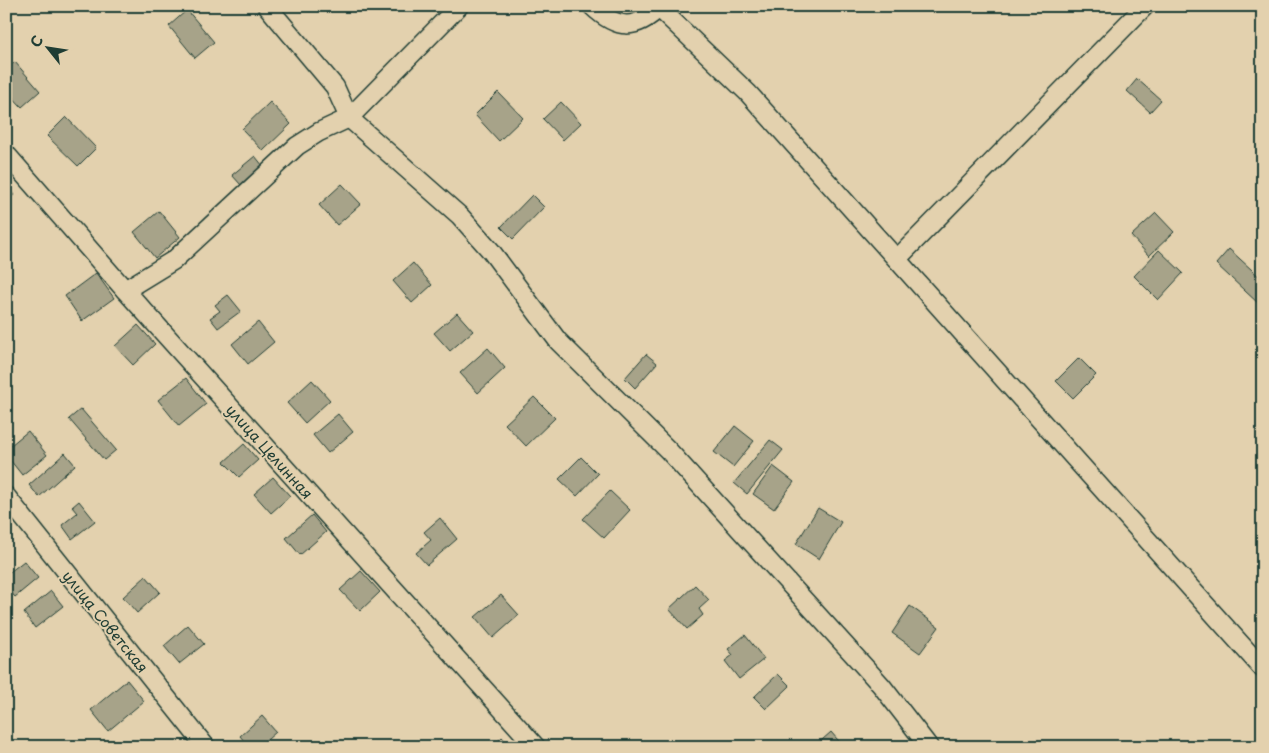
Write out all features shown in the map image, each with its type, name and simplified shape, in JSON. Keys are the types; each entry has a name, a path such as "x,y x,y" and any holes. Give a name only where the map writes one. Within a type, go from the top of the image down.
{"street":[{"path":"266,6 335,87 349,118 460,216 491,251 558,341 668,450 881,686 929,747"},
{"path":"125,290 174,260 297,146 319,132 349,118 459,6"},
{"path":"592,6 611,21 637,25 647,20 659,7 748,93 1263,668"},
{"path":"897,259 1145,6"},
{"name":"улица Целинная","path":"6,154 125,290 536,747"},
{"name":"улица Советская","path":"6,496 206,747"}],"building":[{"path":"187,10 214,42 195,58 169,26"},
{"path":"15,62 40,91 22,107 6,90 6,69"},
{"path":"1137,79 1161,100 1150,112 1127,91"},
{"path":"498,92 523,118 499,141 475,115"},
{"path":"270,102 291,124 263,151 242,129"},
{"path":"561,102 581,123 563,140 543,119"},
{"path":"66,117 96,148 78,166 47,136"},
{"path":"255,156 263,166 241,185 232,175"},
{"path":"342,184 361,204 337,225 319,205"},
{"path":"6,185 14,195 6,202"},
{"path":"532,195 544,207 513,239 501,227"},
{"path":"159,211 180,237 155,258 134,232"},
{"path":"1156,213 1174,232 1149,256 1131,236"},
{"path":"1229,249 1263,280 1263,300 1259,304 1216,264"},
{"path":"1159,250 1183,273 1158,300 1134,276"},
{"path":"413,263 432,285 412,303 393,281"},
{"path":"96,273 114,298 82,321 65,296"},
{"path":"228,295 241,311 218,328 210,318 220,311 215,305"},
{"path":"457,313 473,331 450,351 434,333"},
{"path":"258,322 274,342 248,364 232,344"},
{"path":"138,325 155,344 133,365 115,346"},
{"path":"488,348 505,368 478,393 460,373"},
{"path":"646,354 657,363 635,388 625,378"},
{"path":"1079,358 1096,375 1073,398 1056,381"},
{"path":"186,378 206,404 179,426 158,400"},
{"path":"312,380 330,400 305,423 287,403"},
{"path":"534,397 555,418 526,446 505,424"},
{"path":"81,409 116,450 104,460 69,419"},
{"path":"338,414 353,432 328,453 313,435"},
{"path":"735,426 754,441 733,467 714,452"},
{"path":"28,431 47,455 22,475 6,455 6,449"},
{"path":"770,440 783,450 747,494 734,483"},
{"path":"244,444 258,460 239,477 224,462"},
{"path":"65,453 75,465 39,497 29,485"},
{"path":"581,457 598,474 577,496 559,479"},
{"path":"773,466 794,482 774,509 753,494"},
{"path":"273,477 290,496 271,513 254,494"},
{"path":"610,491 630,510 604,538 583,519"},
{"path":"79,501 95,521 72,539 62,525 77,513 72,507"},
{"path":"818,508 841,522 819,559 796,544"},
{"path":"312,515 326,532 300,555 286,538"},
{"path":"440,518 457,539 427,565 416,553 431,540 424,532"},
{"path":"24,561 38,578 15,597 6,587 6,575"},
{"path":"361,571 380,592 360,611 340,590"},
{"path":"146,576 160,592 137,613 123,597"},
{"path":"695,585 709,600 699,609 703,615 687,629 669,609"},
{"path":"51,591 63,606 35,628 24,613"},
{"path":"501,595 519,615 493,638 475,617"},
{"path":"910,606 939,627 920,653 892,633"},
{"path":"188,625 204,644 179,664 164,646"},
{"path":"745,635 764,659 739,679 725,661 733,655 728,649"},
{"path":"778,674 790,686 766,709 754,697"},
{"path":"127,680 144,701 108,731 91,710"},
{"path":"262,716 276,732 259,747 249,747 240,736"},
{"path":"831,732 844,747 814,747"},
{"path":"502,737 512,747 492,747"}]}
